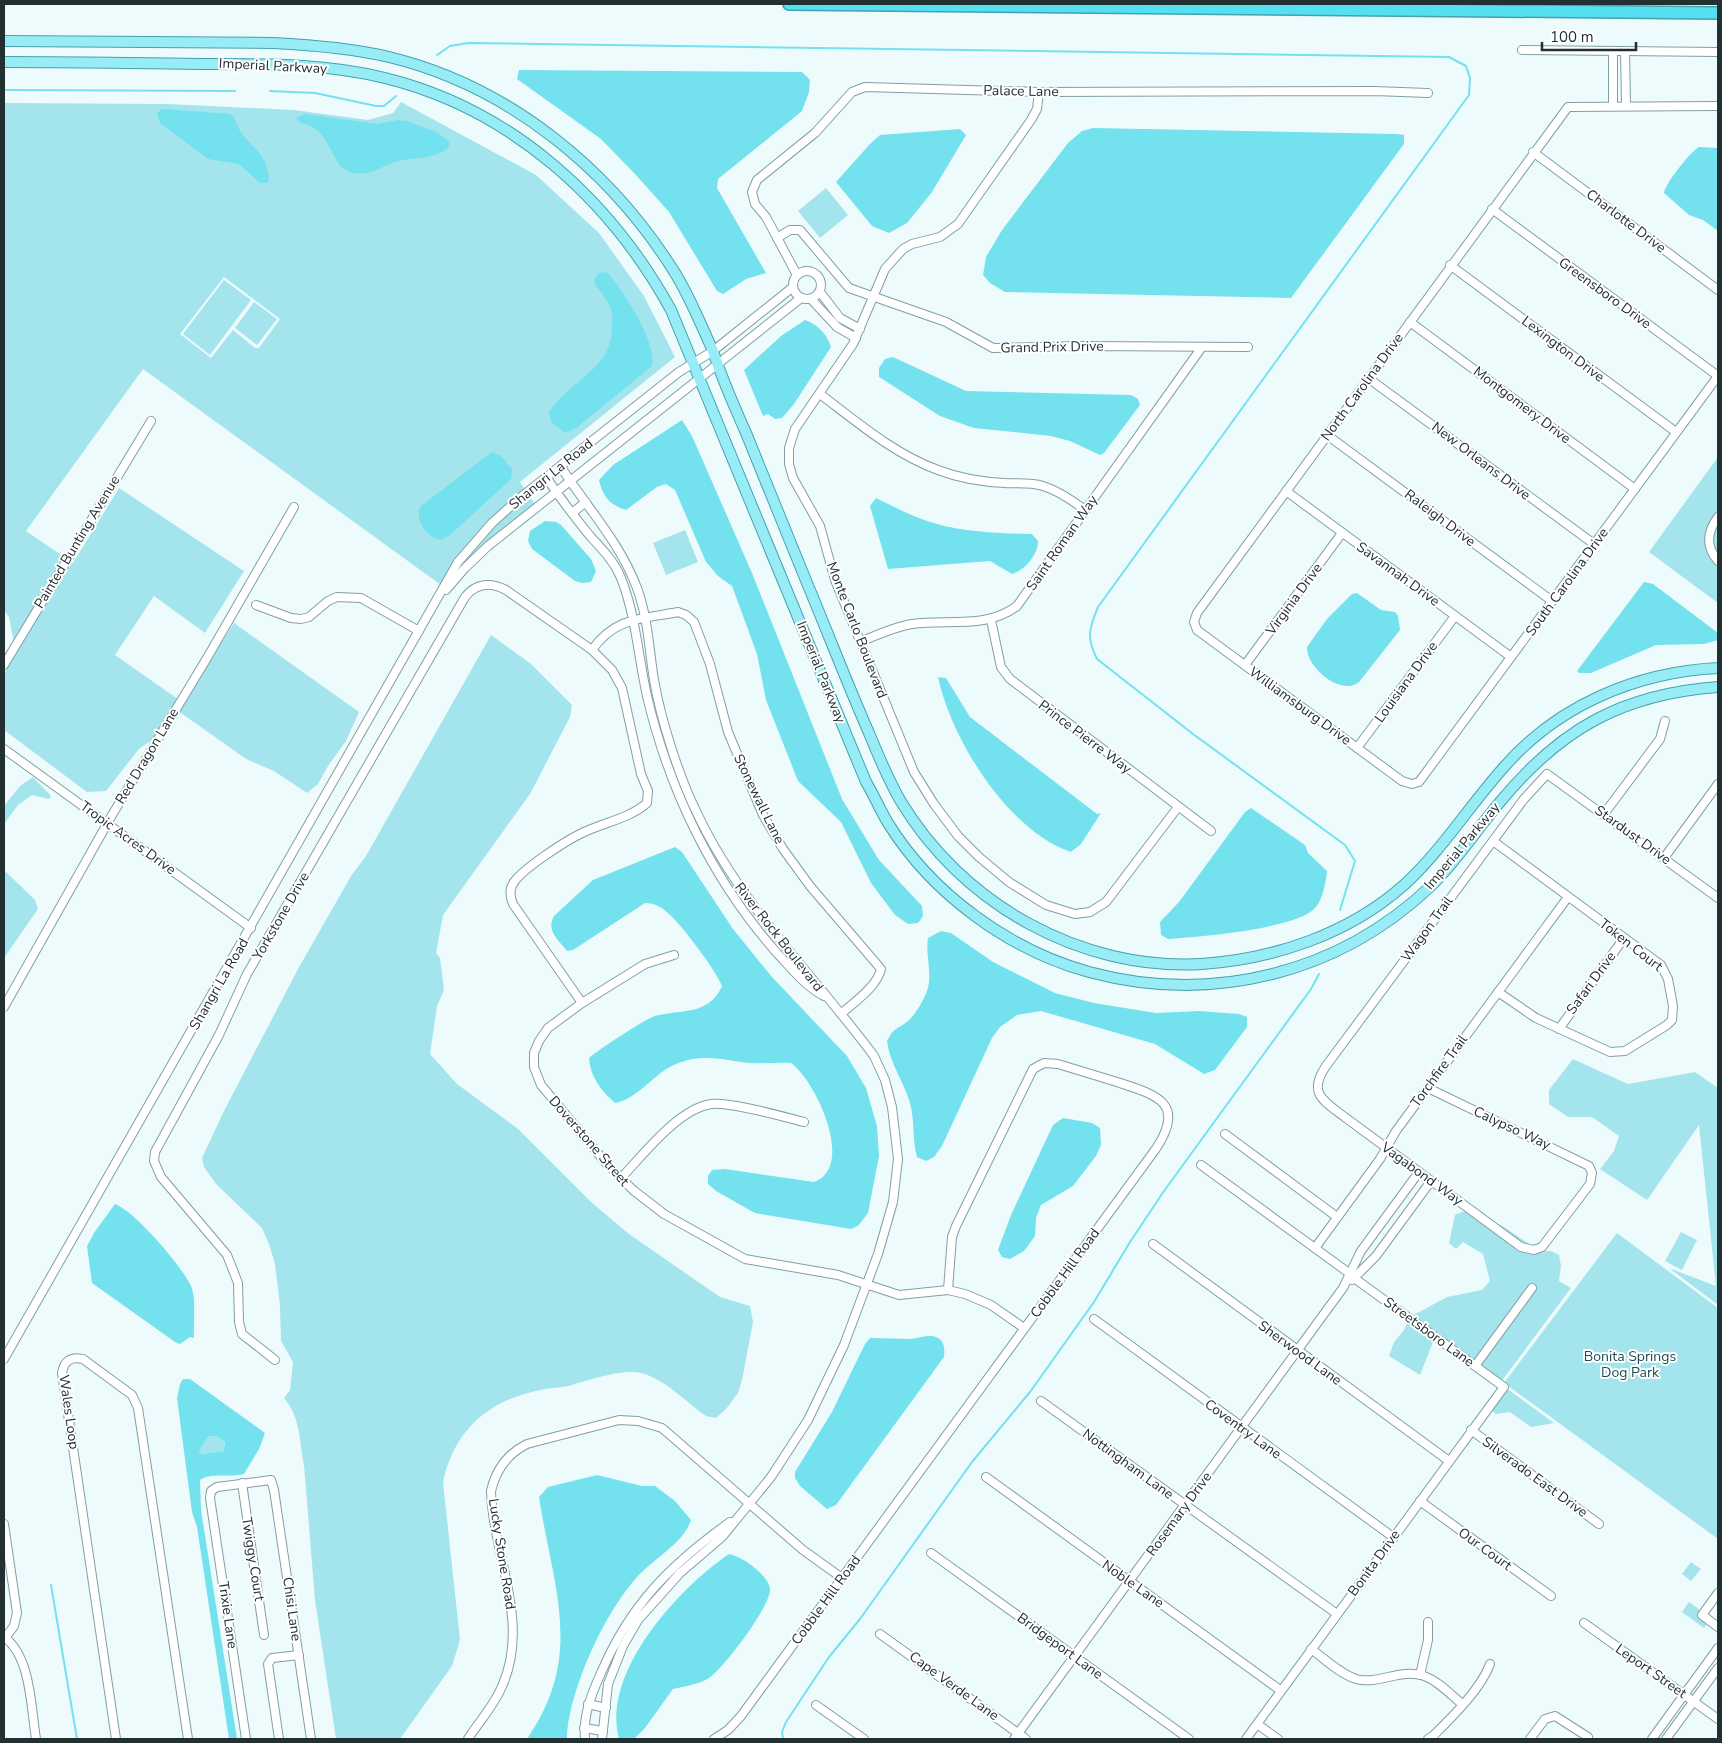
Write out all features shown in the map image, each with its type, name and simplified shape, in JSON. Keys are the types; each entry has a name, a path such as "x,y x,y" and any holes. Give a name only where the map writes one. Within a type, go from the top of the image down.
{"highway":[{"path":"789,4 1718,13"}],"main road":[{"name":"Imperial Parkway","path":"4,41 317,45 391,58 463,84 510,108 572,152 629,208 676,274 713,351 717,365 858,708 899,799 925,837 961,876 1002,908 1047,934 1092,951 1139,962 1183,965 1240,960 1273,953 1317,938 1360,916 1403,886 1440,847 1505,765 1541,731 1583,704 1628,684 1686,670 1718,668"},
{"name":"Imperial Parkway","path":"4,62 314,66 386,78 461,106 497,124 530,146 587,194 616,225 655,280 671,310 853,750 889,824 915,859 949,895 983,921 1027,948 1067,966 1112,978 1160,985 1206,986 1272,975 1312,962 1358,940 1397,915 1432,885 1525,773 1552,746 1597,718 1644,698 1690,689 1718,687"}],"street":[{"path":"1522,50 1718,52"},
{"path":"1613,51 1613,105"},
{"path":"1625,51 1626,106"},
{"name":"Palace Lane","path":"797,275 777,238 755,204 752,192 757,180 815,133 852,92 865,87 1039,92 1374,91 1428,93"},
{"name":"Monte Carlo Boulevard","path":"1039,92 1037,109 1031,120 958,224 940,237 912,244 903,249 885,269 872,296 856,338 839,367 794,429 789,448 788,464 793,478 820,526 833,575 914,772 934,804 958,836 984,862 1009,882 1046,904 1075,914 1090,912 1106,902 1178,807"},
{"name":"North Carolina Drive","path":"1194,622 1197,613 1533,152 1568,107 1613,105 1718,106"},
{"name":"Charlotte Drive","path":"1533,152 1718,290"},
{"name":"Greensboro Drive","path":"1492,209 1718,376"},
{"name":"Grand Prix Drive","path":"777,238 790,230 800,230 846,286 907,310 946,322 994,348 1248,347"},
{"name":"Lexington Drive","path":"1450,266 1676,432"},
{"path":"811,299 820,292 822,283 814,272 805,271 797,275 793,287 801,298 811,299 837,327 856,338"},
{"name":"Shangri La Road","path":"4,1359 458,562 474,541 520,498 679,372 713,351 793,287"},
{"path":"820,292 840,318 860,329"},
{"name":"Shangri La Road","path":"432,607 465,568 488,546 801,298"},
{"name":"Montgomery Drive","path":"1410,322 1635,489"},
{"name":"Saint Roman Way","path":"860,642 902,626 992,620 1008,613 1017,606 1202,347"},
{"name":"South Carolina Drive","path":"1412,784 1423,777 1718,376"},
{"name":"New Orleans Drive","path":"1368,378 1594,544"},
{"path":"820,394 897,451 915,461 938,470 974,480 1043,486 1066,496 1086,510"},
{"name":"Painted Bunting Avenue","path":"4,665 152,421"},
{"name":"Raleigh Drive","path":"1328,434 1552,601"},
{"name":"River Rock Boulevard","path":"561,467 611,535 637,587 645,618 654,681 665,725 696,812 727,870 748,900 874,1056 885,1080 896,1131 898,1159 893,1202 866,1286 844,1345 808,1420 783,1460 722,1537 680,1573 638,1620 613,1668 608,1684 602,1735"},
{"name":"River Rock Boulevard","path":"547,478 586,531 607,554 620,577 634,621 647,697 659,739 675,786 709,857 753,923 799,976 814,990 826,997"},
{"name":"Savannah Drive","path":"1286,491 1511,657"},
{"path":"572,513 586,502"},
{"name":"Red Dragon Lane","path":"4,1007 108,823 294,506"},
{"path":"1718,517 1710,532 1709,540 1710,548 1718,561"},
{"path":"586,531 600,520"},
{"name":"Virginia Drive","path":"1245,666 1342,533"},
{"name":"Yorkstone Drive","path":"275,1360 242,1334 239,1322 238,1283 232,1265 227,1255 157,1170 154,1152 219,1035 247,974 470,590 478,586 499,586 592,650 612,670 622,688 641,774 648,791 647,803 632,812 572,838 521,875 513,883 511,890 513,904 582,1003"},
{"path":"256,605 291,618 301,619 309,617 328,601 337,597 361,598 419,631"},
{"name":"Stonewall Lane","path":"645,618 678,612 686,615 694,622 710,664 728,732 763,814 783,849 810,886 881,969 879,977 874,983 841,1014"},
{"name":"Louisiana Drive","path":"1357,748 1455,616"},
{"path":"592,650 611,628 645,618"},
{"name":"Prince Pierre Way","path":"992,620 1001,667 1010,679 1211,831"},
{"name":"Williamsburg Drive","path":"1194,622 1197,630 1245,666 1402,781 1412,784"},
{"path":"1604,814 1660,739 1665,721"},
{"name":"Tropic Acres Drive","path":"4,749 251,928"},
{"name":"Stardust Drive","path":"1547,774 1718,898"},
{"name":"Wagon Trail","path":"1317,1090 1320,1075 1326,1066 1492,841 1538,781 1547,774"},
{"path":"1664,858 1718,784"},
{"name":"Token Court","path":"1492,841 1661,965 1665,971 1673,1006 1672,1020 1653,1035 1624,1051 1610,1052 1526,1013 1498,992"},
{"name":"Torchfire Trail","path":"1315,1248 1380,1159 1385,1147 1568,897"},
{"name":"Safari Drive","path":"1559,1029 1624,938"},
{"name":"Doverstone Street","path":"674,955 645,964 582,1003 543,1034 534,1053 534,1067 546,1092 598,1154 621,1178 664,1214 740,1257 751,1261 838,1275 866,1286 899,1295 948,1290 984,1301 1024,1328"},
{"name":"Cobble Hill Road","path":"714,1739 728,1730 740,1716 1163,1138 1169,1125 1168,1114 1163,1102 1153,1095 1058,1064 1044,1063 1033,1069 954,1232 948,1290"},
{"name":"Calypso Way","path":"1428,1088 1584,1162 1592,1173 1590,1184 1565,1218 1542,1247 1534,1250"},
{"name":"Vagabond Way","path":"1317,1090 1321,1098 1431,1181 1521,1246 1534,1250"},
{"path":"621,1178 660,1137 683,1117 702,1106 722,1103 804,1122"},
{"path":"1224,1134 1337,1216"},
{"name":"Streetsboro Lane","path":"1201,1165 1504,1387"},
{"name":"Rosemary Drive","path":"1352,1276 1361,1251 1419,1172"},
{"name":"Rosemary Drive","path":"1016,1736 1343,1288 1352,1276 1376,1256 1431,1181"},
{"name":"Sherwood Lane","path":"1153,1244 1449,1461"},
{"path":"1475,1366 1532,1288"},
{"name":"Coventry Lane","path":"1094,1319 1393,1537"},
{"name":"Wales Loop","path":"116,1739 62,1372 68,1360 75,1357 83,1359 132,1395 138,1408 188,1739"},
{"name":"Bonita Drive","path":"1246,1739 1280,1690 1504,1387"},
{"name":"Nottingham Lane","path":"1041,1401 1337,1614"},
{"name":"Lucky Stone Road","path":"468,1739 496,1699 510,1663 513,1619 492,1491 500,1468 514,1452 527,1444 620,1420 638,1421 667,1432 803,1550 842,1578"},
{"name":"Silverado East Drive","path":"1471,1430 1599,1524"},
{"name":"Noble Lane","path":"986,1477 1280,1690"},
{"name":"Chisi Lane","path":"242,1483 271,1480 299,1655 310,1739"},
{"name":"Trixie Lane","path":"242,1483 217,1487 211,1491 246,1739"},
{"name":"Twiggy Court","path":"242,1483 264,1635"},
{"name":"Our Court","path":"1420,1501 1551,1596"},
{"name":"River Rock Boulevard","path":"585,1739 584,1728 588,1704 618,1636 634,1611 662,1577 736,1518"},
{"path":"4,1524 17,1613 14,1626 5,1637 17,1649 24,1664 36,1739"},
{"name":"Bridgeport Lane","path":"931,1553 1189,1739"},
{"path":"1718,1593 1702,1615 1718,1627"},
{"path":"1420,1675 1428,1640 1428,1622"},
{"name":"Leport Street","path":"1584,1623 1718,1719"},
{"name":"Cape Verde Lane","path":"880,1634 1016,1736 1026,1739"},
{"path":"1652,1739 1718,1648"},
{"path":"1311,1649 1343,1673 1357,1680 1375,1680 1405,1674 1420,1675 1432,1681 1462,1704"},
{"path":"279,1739 268,1664 272,1658 299,1655"},
{"path":"1428,1739 1438,1732 1486,1676 1490,1664"},
{"path":"1666,1739 1718,1668"},
{"path":"588,1704 606,1708"},
{"path":"816,1704 864,1739"},
{"path":"1530,1739 1545,1719 1555,1716 1562,1718 1588,1738"},
{"path":"1257,1724 1278,1739"},
{"path":"584,1728 602,1735"}],"green space":[{"path":"401,102 536,175 599,233 644,296 675,357 520,482 525,490 500,510 478,533 458,558 441,585 143,369 26,531 73,563 119,488 244,571 205,633 154,596 115,655 182,702 234,623 359,712 346,741 318,784 307,793 274,771 246,759 181,713 168,731 139,749 106,791 87,792 4,730 4,675 12,656 13,637 9,617 4,611 4,103 167,104 294,110 368,120 393,113","holes":["224,277 280,319 259,348 255,348 233,330 211,358 180,334"]},
{"path":"826,188 848,215 820,238 798,211"},
{"path":"224,280 251,300 210,355 183,334"},
{"path":"254,302 277,319 257,345 235,328"},
{"path":"1718,457 1718,603 1649,552"},
{"path":"529,496 535,504 486,543 457,572 489,530"},
{"path":"685,530 698,562 666,575 653,543"},
{"path":"491,635 531,664 572,705 570,717 530,794 443,915 436,953 440,958 444,990 437,1006 430,1054 457,1084 518,1129 591,1202 629,1234 720,1297 750,1306 753,1322 738,1393 726,1409 716,1418 706,1416 662,1382 642,1373 625,1372 565,1387 549,1388 527,1393 493,1408 479,1418 457,1446 443,1482 460,1640 452,1666 400,1739 336,1739 315,1600 304,1465 294,1414 284,1398 290,1390 293,1362 281,1341 280,1305 275,1264 262,1228 216,1184 204,1167 202,1158 224,1111 298,969 351,876 366,856"},
{"path":"33,777 51,796 49,799 32,795 18,805 4,824 4,806 20,786"},
{"path":"4,870 35,900 38,909 4,958"},
{"path":"1573,1059 1628,1084 1695,1072 1718,1088 1718,1305 1669,1268 1716,1286 1699,1125 1647,1200 1600,1169 1614,1151 1619,1136 1592,1117 1568,1117 1549,1104 1549,1090"},
{"path":"1467,1210 1504,1227 1539,1251 1551,1251 1559,1255 1561,1266 1559,1281 1571,1288 1501,1382 1502,1385 1554,1423 1531,1427 1510,1412 1496,1414 1490,1409 1499,1389 1497,1382 1441,1338 1433,1342 1420,1375 1389,1356 1394,1342 1404,1330 1410,1317 1447,1297 1482,1290 1490,1281 1483,1254 1463,1242 1456,1249 1449,1243 1455,1215"},
{"path":"1681,1232 1697,1240 1682,1270 1665,1261"},
{"name":"Bonita Springs Dog Park","path":"1617,1233 1718,1308 1718,1539 1504,1383"},
{"path":"208,1437 218,1437 225,1444 224,1451 202,1454 199,1452"},
{"path":"1691,1562 1701,1569 1691,1581 1682,1574"},
{"path":"1689,1602 1711,1618 1704,1628 1682,1612"}],"shaded area":[{"path":"519,70 802,72 810,80 809,92 802,111 718,179 717,188 766,273 746,279 723,294 717,291 669,212 635,174 601,139 517,79"},
{"path":"160,110 230,114 242,134 263,159 268,172 269,180 267,183 260,183 239,164 208,159 160,123 157,114"},
{"path":"305,114 378,124 398,120 407,121 436,132 449,141 449,147 431,156 398,161 370,172 348,172 338,162 321,134 296,118"},
{"path":"1093,128 1396,134 1404,135 1404,144 1291,298 1005,292 990,283 983,275 986,257 1002,230 1068,143 1082,131"},
{"path":"960,129 966,135 932,192 907,223 889,233 872,226 836,182 880,135"},
{"path":"1699,147 1718,148 1718,231 1703,220 1689,215 1664,193 1679,168"},
{"path":"602,272 608,273 622,292 644,330 652,355 652,366 576,428 565,433 551,422 549,412 557,401 597,364 605,354 610,342 612,328 611,310 594,282 597,275"},
{"path":"805,320 821,330 831,347 794,404 782,418 775,419 768,414 763,416 744,370 781,336"},
{"path":"893,357 966,391 1131,395 1138,399 1140,405 1104,453 1100,455 1070,441 1051,436 974,428 940,416 879,377 879,368 885,359"},
{"path":"682,420 692,436 752,573 842,799 879,860 922,906 923,916 918,923 908,924 895,915 871,883 841,822 798,781 766,700 757,654 732,586 718,576 706,562 675,490 666,484 657,487 626,510 611,503 605,496 599,480 613,465"},
{"path":"492,452 501,456 512,469 511,479 450,535 441,540 431,536 420,522 419,511 421,506"},
{"path":"876,498 909,514 942,525 987,532 1032,534 1038,541 1036,552 1022,569 1012,574 990,561 888,569 870,506"},
{"path":"545,521 556,522 561,525 591,559 596,571 591,582 582,583 575,581 532,549 528,541 530,531"},
{"path":"1644,582 1653,584 1718,633 1718,640 1704,644 1656,645 1591,673 1579,673 1577,671"},
{"path":"1357,593 1381,610 1395,612 1398,616 1400,630 1359,682 1352,686 1343,686 1334,683 1318,671 1308,655 1307,647 1327,619 1352,594"},
{"path":"938,677 946,678 970,717 1097,814 1101,813 1081,844 1071,852 1048,841 1025,825 1005,804 986,780 955,728"},
{"path":"1251,808 1305,845 1308,853 1327,871 1324,890 1316,907 1306,915 1269,926 1223,934 1182,938 1168,939 1161,935 1160,922 1179,902 1245,812"},
{"path":"675,847 682,852 733,929 772,977 847,1056 866,1088 877,1126 879,1156 868,1213 859,1225 851,1229 755,1213 716,1191 708,1184 708,1176 712,1170 725,1169 814,1182 826,1173 832,1160 832,1143 828,1124 811,1087 791,1063 749,1063 704,1058 686,1061 668,1068 639,1091 623,1101 615,1103 594,1077 589,1058 602,1048 650,1018 702,1007 716,996 722,986 696,945 669,914 654,904 645,903 573,950 567,951 552,931 552,921 554,916 593,880"},
{"path":"941,931 951,933 993,962 1055,993 1094,1003 1156,1013 1199,1011 1239,1014 1247,1017 1247,1027 1215,1070 1204,1074 1155,1044 1041,1011 1017,1015 1000,1027 992,1038 942,1146 934,1157 926,1161 917,1157 910,1103 891,1057 887,1041 894,1030 911,1018 924,999 929,985 928,938"},
{"path":"1063,1118 1092,1123 1100,1128 1101,1145 1096,1156 1073,1186 1041,1205 1036,1218 1035,1236 1024,1251 1010,1259 1002,1257 998,1250 1011,1215 1053,1125"},
{"path":"115,1204 134,1217 157,1240 190,1284 194,1303 194,1338 190,1337 180,1344 175,1342 92,1283 87,1246"},
{"path":"927,1336 936,1337 941,1341 944,1348 944,1357 836,1505 827,1509 800,1486 795,1478 795,1472 832,1412 865,1344 870,1338 911,1339"},
{"path":"183,1379 190,1379 265,1433 259,1449 244,1474 210,1476 200,1480 201,1510 237,1739 229,1739 197,1527 192,1512 177,1398","holes":["208,1437 218,1437 225,1443 224,1451 202,1454 199,1452"]},
{"path":"597,1475 642,1486 655,1486 675,1501 691,1520 688,1528 677,1542 642,1572 629,1587 603,1627 574,1697 567,1739 527,1739 545,1708 555,1679 560,1650 557,1591 539,1497 548,1487"},
{"path":"729,1554 741,1558 748,1563 760,1573 769,1585 768,1598 762,1610 745,1637 716,1672 701,1682 673,1689 645,1728 634,1739 619,1739 617,1713 622,1687 633,1660 667,1610 709,1569"}],"waterway":[{"path":"437,55 450,46 468,43 1449,57 1466,66 1470,78 1469,95 1098,607 1092,621 1090,633 1091,645 1097,659 1193,734 1345,845 1355,861 1340,910"},
{"path":"4,90 235,91"},
{"path":"270,91 315,93 376,106 384,106 396,96"},
{"path":"783,1739 782,1732 786,1722 829,1657 860,1619 972,1462 1030,1392 1094,1302 1130,1242 1164,1191 1311,989 1319,974"},
{"path":"51,1585 77,1739"}]}
